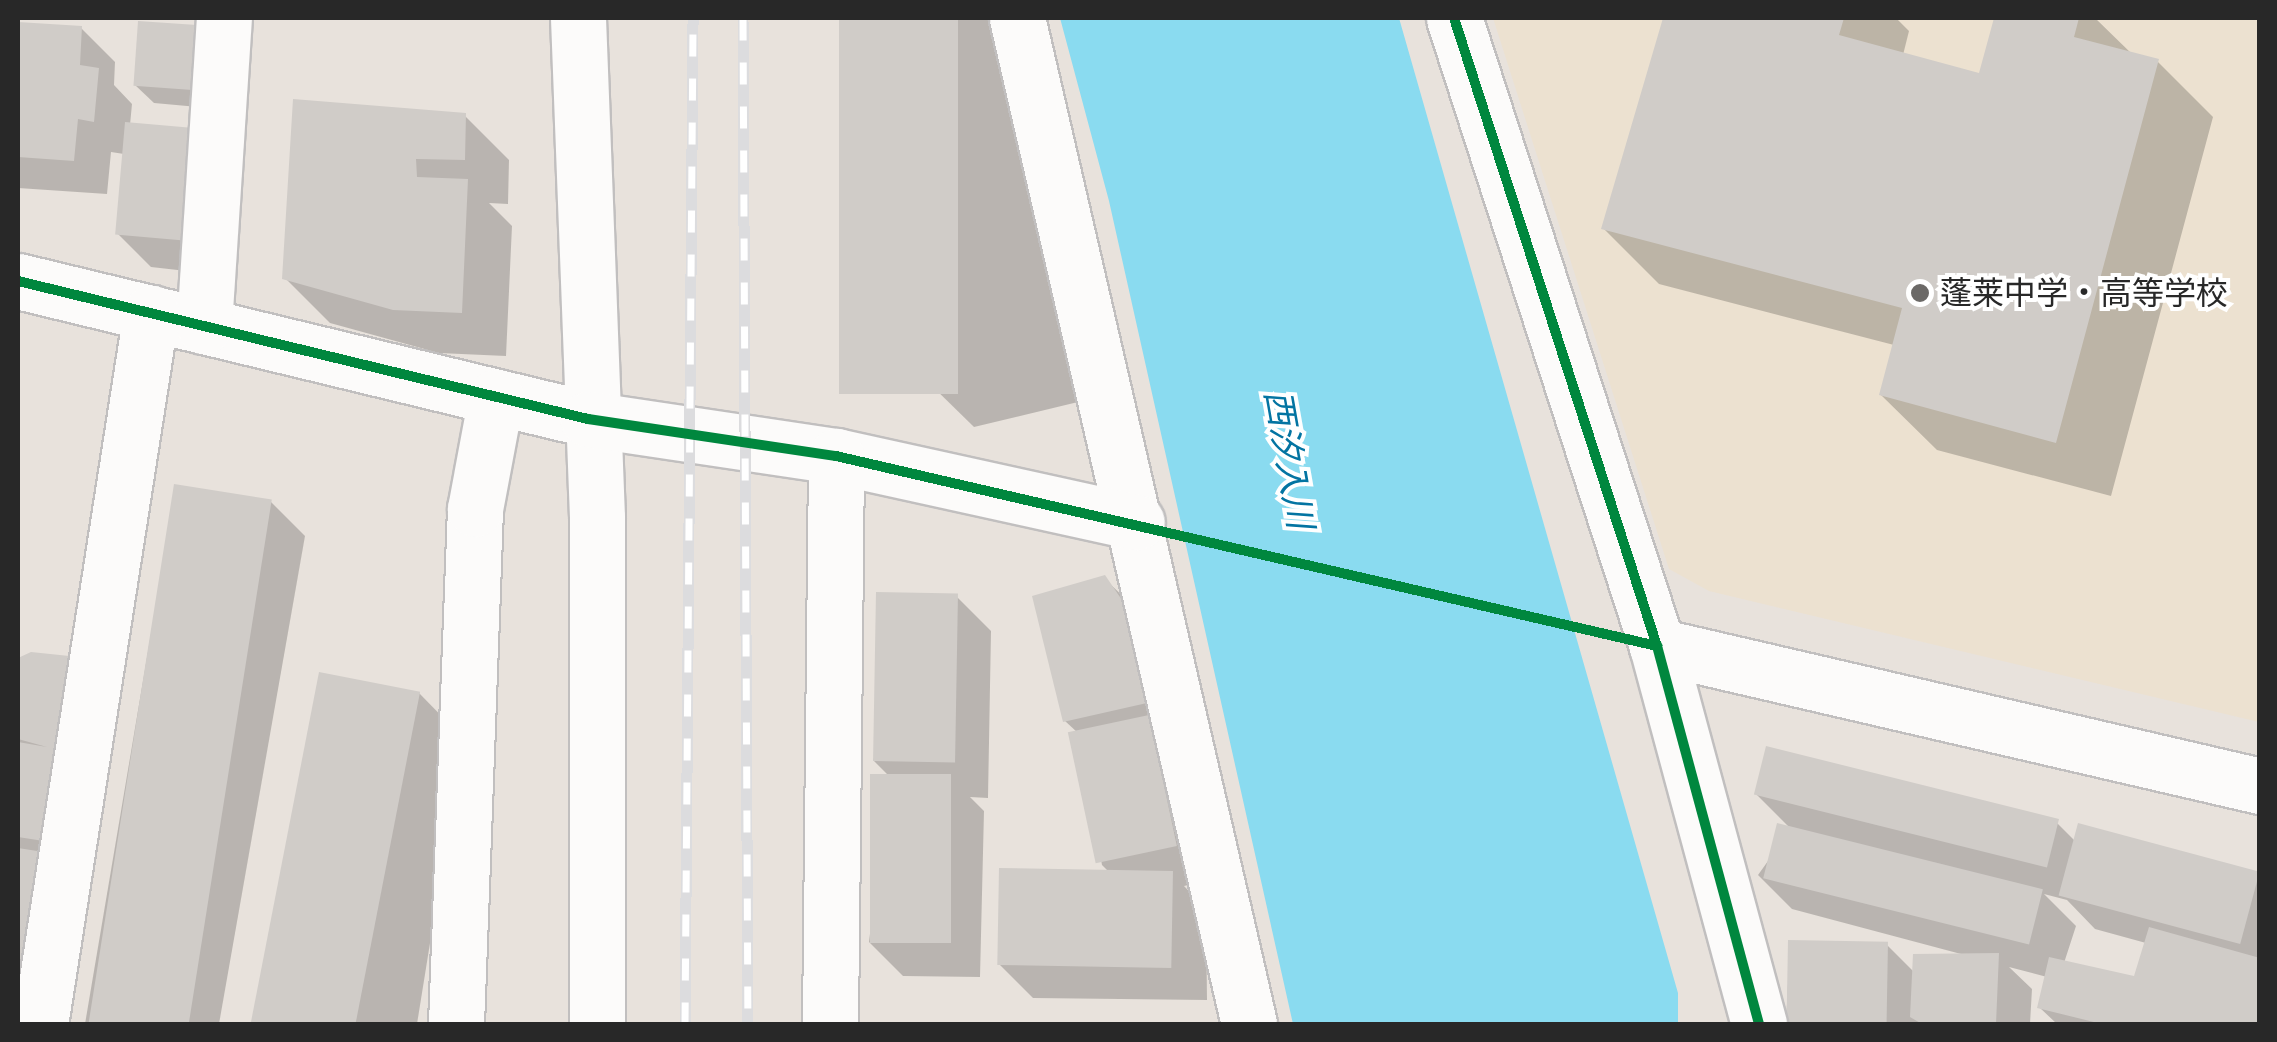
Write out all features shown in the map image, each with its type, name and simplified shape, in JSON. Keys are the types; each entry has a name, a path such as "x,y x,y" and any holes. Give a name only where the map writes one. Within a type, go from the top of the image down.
{"street":[{"path":"204,326 224,18"},
{"path":"578,18 588,420 597,518 597,1024"},
{"path":"1017,18 1137,522 1249,1024"},
{"path":"1454,18 1657,646 1759,1024"},
{"path":"18,281 588,420 836,456 1137,522"},
{"path":"40,1024 152,314"},
{"path":"456,1024 475,510 496,396"},
{"path":"830,1024 836,456"},
{"path":"1657,646 2260,786"}],"shaded area":[{"name":"蓬莱中学・高等学校","path":"1493,18 2259,18 2259,722 1709,591 1669,569"}],"water":[{"name":"西汐入川","path":"1060,18 1399,18 1678,993 1678,1024 1293,1024 1109,201"}],"building":[{"path":"839,18 958,18 958,394 839,394"},
{"path":"1663,18 1844,18 1839,35 1979,73 1994,18 2079,18 2074,37 2159,59 2056,443 1879,395 1902,308 1601,229"},
{"path":"138,21 197,25 192,90 133,86"},
{"path":"18,22 82,26 80,65 99,68 94,122 78,119 74,161 18,157"},
{"path":"293,99 466,113 465,160 416,159 417,177 468,179 462,313 393,310 282,279"},
{"path":"125,122 194,128 184,241 115,235"},
{"path":"174,484 272,499 189,1024 88,1024"},
{"path":"1105,575 1124,603 1147,703 1063,722 1032,596"},
{"path":"876,592 958,593 955,762 873,761"},
{"path":"31,652 79,657 50,842 18,837 18,742 47,747 18,739 18,658"},
{"path":"319,672 420,692 356,1024 251,1022"},
{"path":"1149,715 1177,846 1096,863 1068,732"},
{"path":"1766,746 2059,819 2047,868 1754,795"},
{"path":"870,774 951,774 951,943 870,943"},
{"path":"1777,823 2043,889 2029,945 1763,878"},
{"path":"2078,823 2260,872 2240,944 2059,895"},
{"path":"18,848 50,853 33,967 18,964"},
{"path":"999,868 1173,871 1171,968 997,965"},
{"path":"2149,927 2260,958 2260,1024 2102,1024 2037,1008 2049,957 2134,976"},
{"path":"1788,940 1888,942 1887,1024 1787,1024"},
{"path":"1999,953 1996,1024 1922,1024 1910,1017 1913,954"}],"railway":[{"path":"685,1024 693,18"},
{"path":"743,18 748,1024"}],"cycle path":[{"path":"1454,18 1657,646 1759,1024"},
{"path":"18,281 588,419 836,456 1657,646"}],"place":[{"name":"蓬莱中学・高等学校","path":"1920,293"}]}
